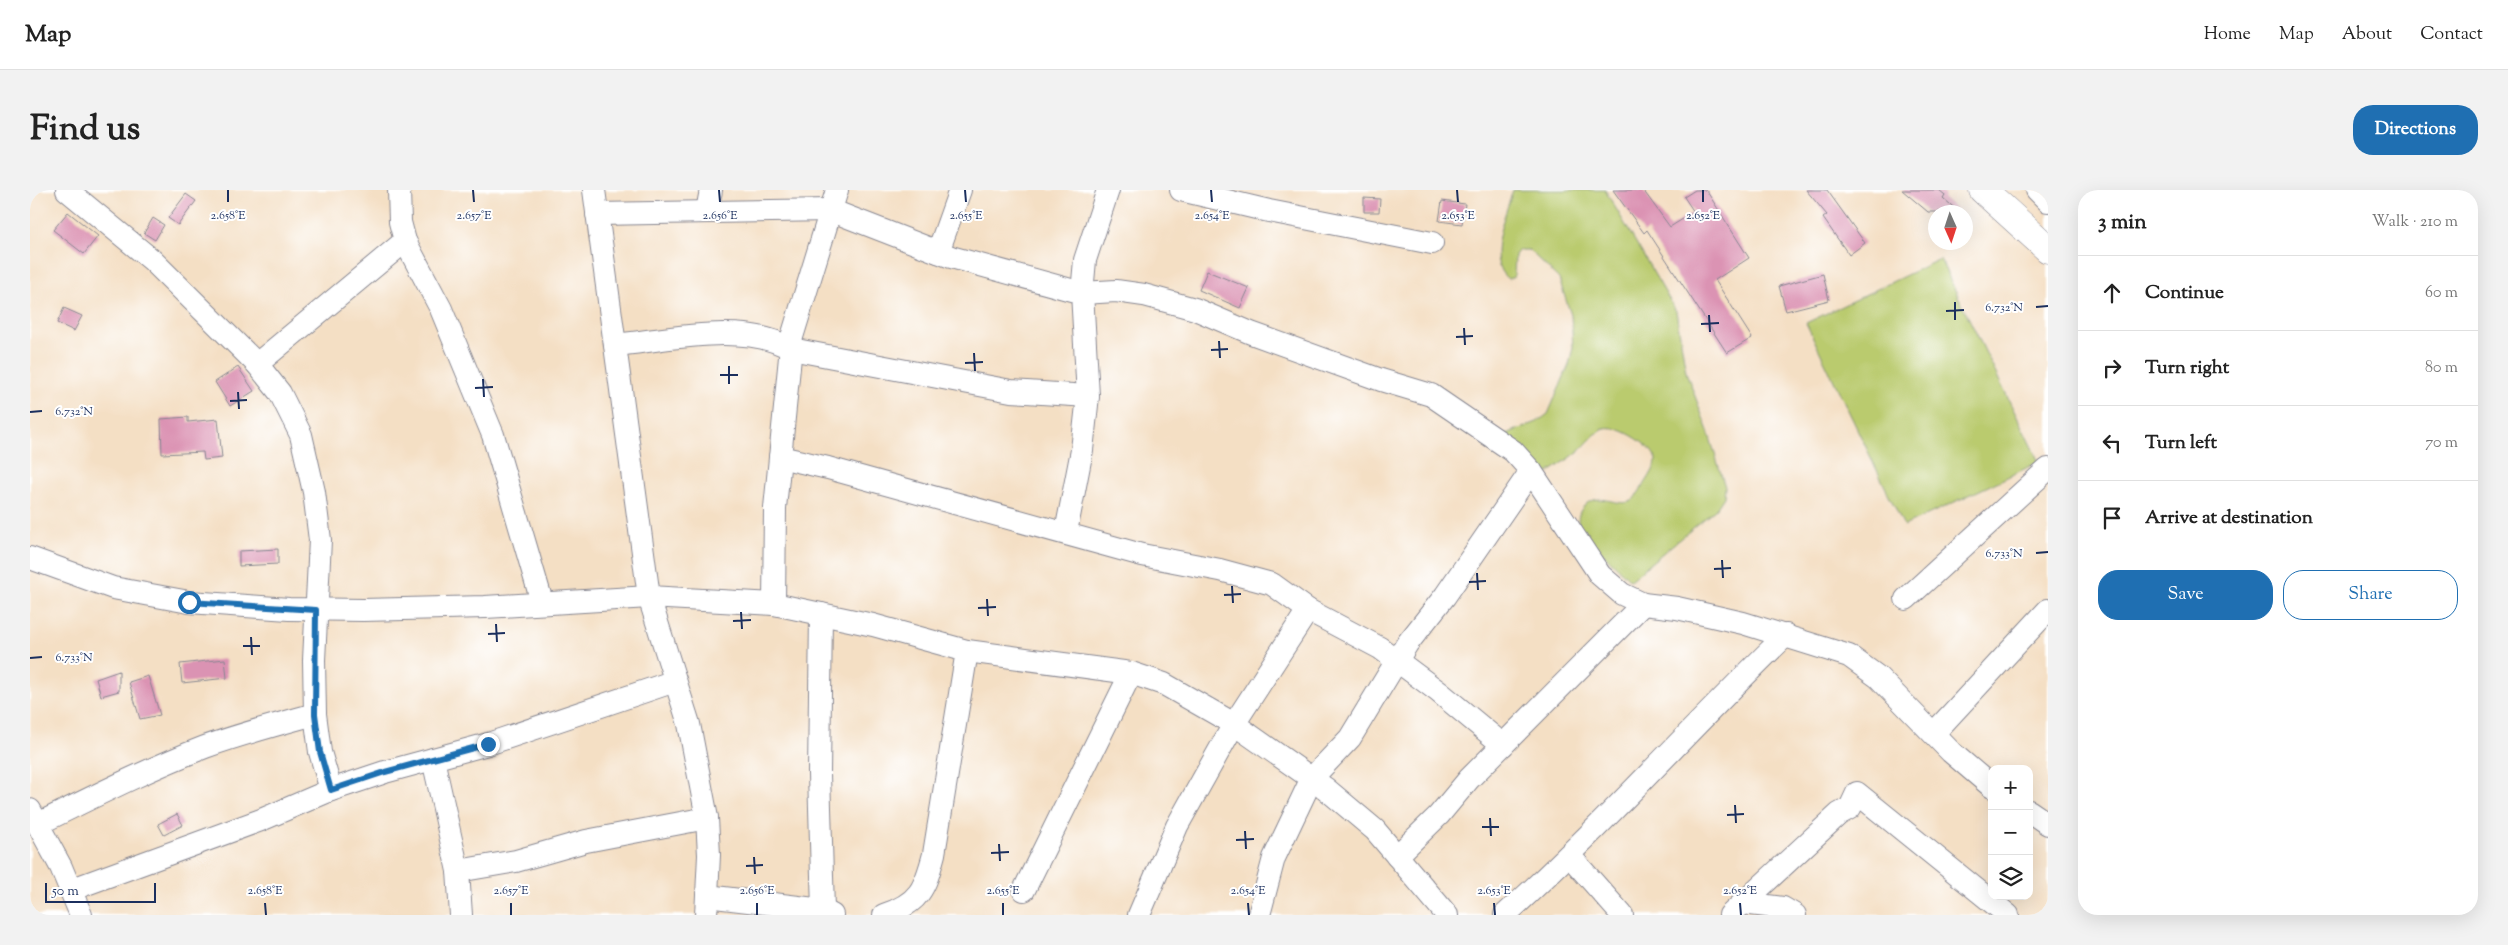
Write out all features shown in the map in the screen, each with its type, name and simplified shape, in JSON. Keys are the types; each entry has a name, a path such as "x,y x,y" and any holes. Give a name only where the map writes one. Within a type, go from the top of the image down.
{"main road":[{"path":"1983,190 2048,249"}],"street":[{"path":"67,190 152,260 257,364 280,393 301,435 314,492 320,540 316,610 315,714 320,752 331,790"},
{"path":"399,190 400,222 406,241 441,309 493,435 542,602"},
{"path":"594,190 649,597 689,724 707,818 709,855 707,906 827,912 820,774 821,614"},
{"path":"938,252 960,190"},
{"path":"1066,532 1082,450 1088,396 1082,293 1085,260 1108,190"},
{"path":"1181,190 1270,211 1432,243"},
{"path":"2037,190 2048,201"},
{"path":"597,214 709,201 833,200 938,252 1082,293 1116,291 1135,293 1195,309 1252,333 1381,380 1430,395 1513,451 1531,471 1600,575 1622,594 1643,604 1677,608 1724,618 1849,656 1878,677 1951,752 1988,783"},
{"path":"774,604 775,508 791,349 797,318 833,200"},
{"path":"257,364 406,241"},
{"path":"614,345 711,335 753,336 777,340 791,349 1011,390 1088,396"},
{"path":"780,458 828,468 1066,532 1142,555 1220,570 1272,584 1308,610 1380,648 1503,745"},
{"path":"1906,599 2048,469"},
{"path":"1259,915 1274,858 1312,778 1350,738 1398,662 1407,644 1445,596 1531,471"},
{"path":"30,558 122,590 189,602 316,610 485,607 542,602 649,597 774,604 873,625 967,651 1131,673 1164,684 1234,724 1312,778 1375,830 1447,915"},
{"path":"1397,856 1503,745 1643,604"},
{"path":"1139,915 1177,826 1234,724 1308,610"},
{"path":"1934,733 2048,610"},
{"path":"1505,915 1570,855 1713,706 1786,636"},
{"path":"884,915 913,909 925,887 934,854 967,651"},
{"path":"1024,890 1131,673"},
{"path":"70,890 252,823 331,790 506,738 675,681"},
{"path":"81,915 34,817 204,748 250,732 315,714"},
{"path":"433,759 458,871 461,915"},
{"path":"1737,909 1839,814 1850,808 1857,793 2008,915"},
{"path":"2033,814 2048,824"},
{"path":"458,871 516,861 586,841 707,818"},
{"path":"1570,855 1622,915"},
{"path":"1737,909 1783,908 1795,915"}],"green space":[{"path":"1513,190 1605,190 1676,311 1686,372 1708,431 1725,487 1724,497 1716,509 1630,580 1580,531 1578,518 1584,506 1595,499 1626,503 1632,501 1655,466 1655,456 1651,450 1627,433 1605,428 1594,435 1574,455 1541,478 1504,435 1537,422 1548,414 1569,365 1573,347 1571,315 1559,279 1529,250 1519,250 1515,255 1514,277 1508,279 1501,271 1497,249 1502,224"},
{"path":"1940,259 2039,462 1904,526 1806,323"}],"building":[{"path":"1613,190 1643,190 1670,227 1694,212 1684,197 1695,190 1706,190 1749,258 1715,280 1752,338 1727,353 1647,230 1644,233"},
{"path":"1806,190 1827,190 1865,243 1849,255 1823,218 1827,215"},
{"path":"1902,190 1939,190 1945,195 1943,198 1951,205 1928,205 1928,212"},
{"path":"186,194 196,201 178,225 168,218"},
{"path":"1364,198 1380,199 1379,212 1364,212"},
{"path":"1442,201 1465,204 1462,224 1439,221"},
{"path":"68,212 98,236 84,254 53,230"},
{"path":"153,218 164,225 155,240 144,233"},
{"path":"1207,271 1249,288 1240,308 1199,290"},
{"path":"1823,274 1829,300 1786,311 1779,286"},
{"path":"64,308 82,316 74,331 57,323"},
{"path":"238,367 254,391 230,406 215,382"},
{"path":"188,417 188,422 218,419 222,458 204,460 203,452 162,454 161,419"},
{"path":"278,549 278,564 239,566 239,551"},
{"path":"225,659 227,678 182,683 180,664"},
{"path":"119,671 119,691 101,696 96,679"},
{"path":"148,676 160,715 140,719 129,682"},
{"path":"177,814 183,825 164,835 158,824"}],"route":[{"path":"189,602 316,610 314,660 315,714 320,752 331,790 385,772 488,744"}]}
